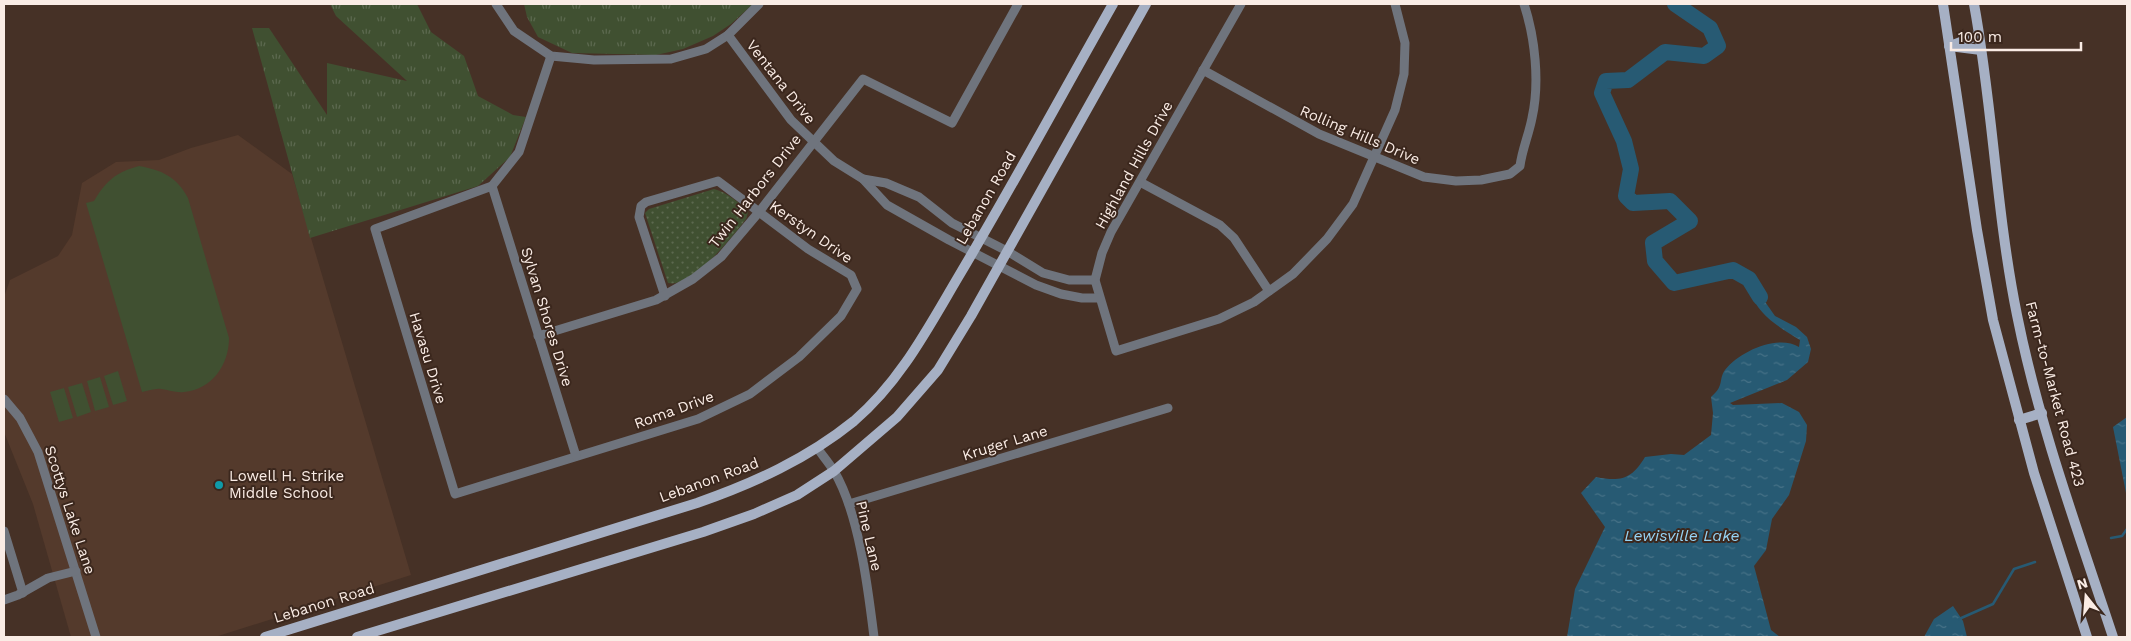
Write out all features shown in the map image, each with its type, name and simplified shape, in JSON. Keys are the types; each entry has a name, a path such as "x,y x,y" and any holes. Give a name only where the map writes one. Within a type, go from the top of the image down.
{"main road":[{"name":"Lebanon Road","path":"265,637 697,503 750,484 818,449 855,420 882,393 908,362 981,238 1113,4"},
{"path":"357,637 703,532 754,514 797,495 834,471 897,417 938,370 999,266 1146,4"},
{"path":"1943,4 1977,230 1993,320 2019,420 2087,637"},
{"name":"Farm-to-Market Road 423","path":"1974,4 2001,226 2017,316 2042,414 2113,637"},
{"path":"1950,46 1979,35"},
{"path":"1950,46 1981,50"},
{"path":"2019,420 2042,414"}],"street":[{"path":"496,4 514,31 551,56 594,60 671,59 706,49 728,34 759,4"},
{"name":"Twin Harbors Drive","path":"538,336 665,296 693,279 721,257 759,212 862,79 952,123 1018,4"},
{"name":"Highland Hills Drive","path":"1241,4 1111,232 1102,253 1095,280 1116,351 1220,318 1254,302 1269,291"},
{"path":"1140,182 1220,225 1234,238 1269,291 1293,274 1327,239 1353,204 1376,156 1395,110 1404,74 1405,43 1394,4"},
{"name":"Rolling Hills Drive","path":"1203,70 1319,134 1424,177 1456,182 1481,180 1517,170 1532,116 1535,76 1531,33 1524,4"},
{"name":"Ventana Drive","path":"728,34 790,120 834,162 863,179 888,205 1036,285 1062,294 1082,298 1099,298"},
{"path":"492,186 519,152 551,56"},
{"name":"Ventana Drive","path":"863,179 886,183 919,197 952,223 1007,251 1043,273 1069,280 1095,280"},
{"name":"Kerstyn Drive","path":"665,296 639,216 641,206 646,202 718,181 808,249 851,276 856,283"},
{"name":"Havasu Drive","path":"455,494 375,229 492,186"},
{"name":"Sylvan Shores Drive","path":"492,186 576,456"},
{"name":"Roma Drive","path":"455,494 698,419 750,394 799,357 841,316 857,289 856,283"},
{"name":"Scottys Lake Lane","path":"4,399 20,418 38,452 96,637"},
{"name":"Kruger Lane","path":"849,504 1168,408"},
{"name":"Pine Lane","path":"818,449 834,471 849,504 868,593 874,637"},
{"path":"4,531 23,592"},
{"path":"4,600 48,578 76,571"}],"shaded area":[{"path":"238,135 292,174 411,575 215,637 71,637 33,504 4,432 4,297 10,280 58,256 72,235 82,183 116,162 159,160 191,148"}],"green space":[{"path":"330,4 417,4 431,32 464,56 478,96 513,115 526,117 510,157 478,186 310,238 252,28 269,28 327,115 327,63 407,81 336,16"},
{"path":"524,4 753,4 731,24 713,36 683,49 656,55 572,53 538,37 527,17"},
{"path":"139,166 162,172 179,185 188,198 229,338 226,357 217,374 203,386 194,390 175,392 154,389 142,392 86,203 94,201 112,178 124,171"},
{"path":"714,189 728,195 741,205 748,212 746,219 711,260 699,270 677,283 668,283 645,213 649,209"},
{"path":"118,371 127,401 113,405 104,376"},
{"path":"100,377 109,407 95,411 87,381"},
{"path":"82,383 91,412 77,417 68,387"},
{"path":"64,388 73,418 59,422 50,392"}],"water":[{"name":"Lewisville Lake","path":"1749,279 1775,316 1796,327 1807,337 1811,349 1808,362 1787,380 1730,403 1733,405 1782,403 1799,412 1807,425 1806,441 1789,495 1772,519 1766,550 1754,566 1771,630 1780,637 1567,637 1575,589 1605,527 1581,493 1596,477 1619,479 1625,477 1635,470 1645,457 1671,454 1684,455 1711,435 1713,413 1711,397 1720,386 1725,370 1732,363 1760,346 1781,342 1799,347 1800,340 1774,323 1759,308 1750,290"},
{"path":"2127,417 2127,498 2113,427"},
{"path":"1953,606 1963,621 1967,637 1924,637 1934,619"}],"waterway":[{"path":"1675,4 1710,28 1718,46 1704,56 1665,52 1628,80 1606,81 1602,93 1624,141 1631,169 1626,196 1633,203 1670,201 1690,221 1653,243 1655,261 1674,283 1733,270 1749,279 1760,297"},
{"path":"2111,538 2122,536 2127,529"},
{"path":"1959,619 1993,604 2014,569 2035,562"}],"place":[{"name":"Lowell H. Strike Middle School","path":"219,485"}]}
